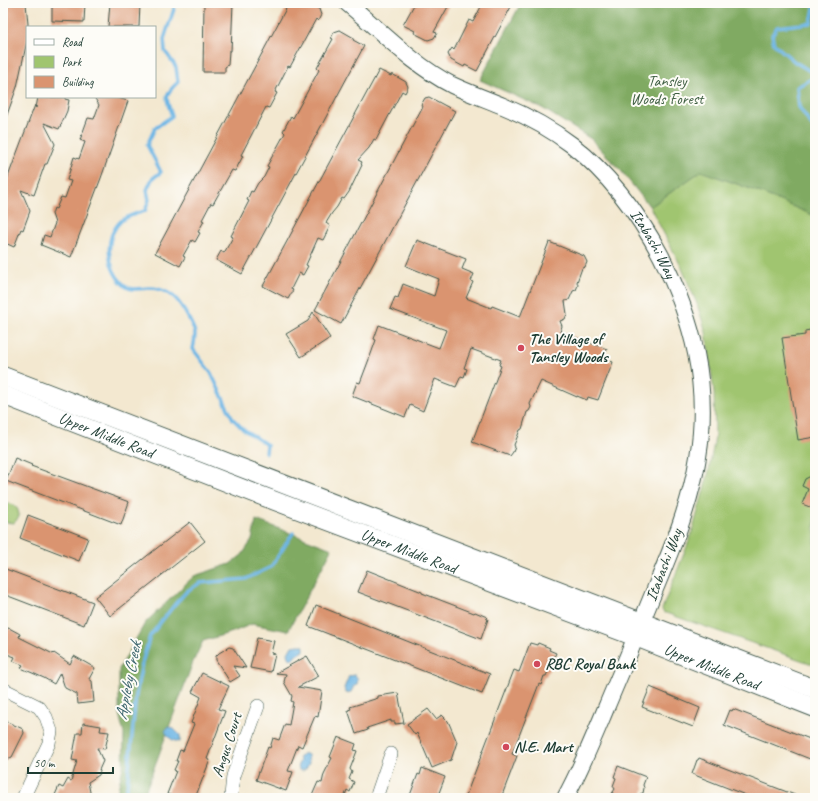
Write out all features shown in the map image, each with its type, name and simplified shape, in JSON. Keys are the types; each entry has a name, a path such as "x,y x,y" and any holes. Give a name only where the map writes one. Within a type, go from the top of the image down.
{"main road":[{"name":"Upper Middle Road","path":"3,376 639,629 815,708"},
{"name":"Upper Middle Road","path":"3,395 234,485 639,629 815,689"}],"street":[{"name":"Itabashi Way","path":"347,3 413,60 453,85 520,114 547,128 571,145 592,163 627,200 644,226 670,274 682,303 697,356 701,382 701,431 698,459 690,494 680,524 639,629 593,741 565,798"},
{"path":"3,689 39,708 46,717 51,731 49,743 23,798"},
{"name":"Angus Court","path":"232,797 233,776 258,706"},
{"path":"376,798 391,754"}],"green space":[{"name":"Tansley Woods Forest","path":"521,3 815,3 815,216 759,192 701,171 650,207 622,172 591,139 542,108 480,80"},
{"path":"701,171 759,192 815,216 815,665 663,612 662,609 691,536 708,475 715,437 714,392 706,332 697,304 681,266 650,207"},
{"path":"8,503 15,506 18,512 19,517 14,523 3,522 3,506"},
{"path":"256,520 332,549 288,631 252,624 233,632 203,641 193,662 143,798 132,798 117,794 123,766 124,734 119,714 119,669 145,623 194,576 230,564 242,555 252,540"}],"water":[{"path":"303,645 304,651 297,654 293,659 289,658 288,653 292,646"},
{"path":"355,675 358,679 357,684 351,692 346,693 344,688 349,676"},
{"path":"168,727 173,728 180,735 180,742 173,740 168,736 165,731"},
{"path":"304,753 308,755 309,763 306,769 302,771 299,770 298,765 300,761 299,757"}],"building":[{"path":"3,3 26,3 28,24 28,26 26,26 26,46 17,87 4,123"},
{"path":"52,3 85,3 84,22 52,21"},
{"path":"110,3 140,3 139,26 108,26"},
{"path":"204,3 233,3 231,51 229,51 228,65 225,67 225,72 203,72"},
{"path":"289,3 308,3 319,9 321,15 318,21 316,19 290,67 288,66 275,92 277,93 269,108 266,107 241,155 243,156 235,171 232,170 213,204 211,203 202,220 204,221 198,232 200,233 195,242 192,240 183,256 185,257 180,266 155,253"},
{"path":"415,3 450,3 434,32 437,33 434,38 428,40 414,33 415,31 403,25"},
{"path":"483,3 513,3 477,71 465,65 464,67 451,60 448,54 452,48 454,50 469,20 473,22"},
{"path":"340,30 364,46 242,274 216,260 221,251 224,253 233,237 231,236 249,201 247,200 251,191 253,192 258,183 264,177 269,167 267,166 285,133 283,131 291,116 293,118 319,70 317,68 333,39 331,38 334,32"},
{"path":"379,70 391,76 392,74 406,82 408,87 405,93 402,91 376,140 374,139 369,148 358,160 362,162 362,165 349,192 344,199 342,198 326,223 330,226 323,240 318,238 306,265 308,266 303,275 299,273 288,299 263,286"},
{"path":"429,97 455,111 341,324 315,310 423,106 421,105 425,98"},
{"path":"38,98 65,98 69,100 67,111 59,129 44,123 55,144 47,164 45,164 34,195 21,190 30,211 23,230 21,229 14,247 3,242 3,190 35,105 36,108"},
{"path":"95,98 118,98 128,101 71,257 41,245 44,235 50,237 55,223 52,214 54,208 56,209 61,197 65,198 71,181 67,180 74,157 79,159 85,142 80,140 88,118 94,119 99,105"},
{"name":"The Village of Tansley Woods","path":"417,240 466,259 462,269 474,274 471,281 473,282 466,298 520,317 549,242 584,256 587,262 585,267 582,268 576,290 573,291 569,300 565,301 567,314 565,319 560,321 562,326 560,332 607,349 603,358 613,362 598,400 588,397 587,400 577,397 541,381 530,404 531,407 527,412 522,429 520,430 514,445 515,447 510,456 472,442 501,366 499,365 501,360 471,349 464,368 467,369 464,377 461,376 456,387 435,379 423,411 410,405 405,417 352,396 357,382 360,383 376,340 374,339 379,325 439,348 446,330 390,309 395,297 398,298 403,284 434,296 439,279 406,266"},
{"path":"313,312 330,338 301,357 286,334 308,321"},
{"path":"815,329 815,437 798,440 782,338 805,335 805,331"},
{"path":"15,458 32,465 31,466 129,502 121,525 6,481"},
{"path":"814,472 815,509 802,504 808,489 802,486 805,479 813,475"},
{"path":"28,515 88,538 79,561 20,538"},
{"path":"190,522 205,541 110,616 95,597"},
{"path":"3,568 93,602 84,625 3,594"},
{"path":"367,570 422,593 487,617 486,618 488,619 481,639 358,592"},
{"path":"316,605 490,674 482,694 308,626"},
{"path":"9,628 20,634 19,637 53,654 54,653 70,664 74,656 95,668 89,679 92,681 94,702 78,704 77,694 65,688 60,673 54,684 21,668 23,665 13,661 15,657 4,653 3,651 3,630"},
{"path":"257,638 274,641 271,653 275,654 271,672 250,668"},
{"path":"530,643 537,645 538,643 550,648 549,650 556,653 546,676 544,676 541,685 539,684 512,754 517,756 501,798 465,798 514,670 519,672"},
{"path":"229,647 233,648 246,668 233,666 240,676 230,682 216,660 216,656 219,653"},
{"path":"307,656 319,676 298,687 322,691 318,717 315,716 302,747 298,745 288,771 293,772 286,791 256,780 268,747 270,748 273,738 279,740 285,724 289,725 293,702 291,701 292,696 284,682 286,674 276,673"},
{"path":"202,673 229,686 218,709 225,711 207,759 210,760 195,798 178,798 167,794 176,771 174,770 178,761 176,761 180,750 183,751 194,724 191,723 201,697 192,692"},
{"path":"650,687 700,708 693,727 642,707"},
{"path":"398,693 404,723 395,724 395,722 391,722 391,720 367,728 368,730 356,734 348,710 351,709 350,707 378,698 378,696"},
{"path":"428,709 436,719 442,715 448,721 457,742 451,760 432,768 417,733 415,735 407,724"},
{"path":"733,709 815,741 815,746 810,759 724,725 730,710 732,711"},
{"path":"3,720 23,729 24,733 12,757 3,761"},
{"path":"83,723 101,726 100,731 109,732 105,749 97,748 103,761 99,770 99,775 88,782 90,792 87,798 60,798 55,795 59,786 63,788 68,779 71,781 77,761 72,760 77,733 82,733"},
{"path":"338,737 356,744 354,750 357,751 350,769 352,772 349,779 354,782 350,792 347,790 344,798 311,798 318,782 322,783 324,774 332,758 330,757"},
{"path":"699,758 800,798 753,798 692,774"},
{"path":"618,766 646,777 643,785 643,793 640,794 638,798 609,798 615,789 613,786 616,778 614,777"},
{"path":"422,768 445,777 437,798 409,798 418,774 420,775"}],"waterway":[{"name":"Appleby Creek","path":"174,3 174,9 164,39 165,51 176,67 178,82 170,91 167,98 172,116 155,128 147,145 161,172 152,179 147,190 149,200 145,211 122,220 116,227 112,234 110,243 110,260 117,277 127,287 135,289 153,288 175,297 193,327 195,334 193,349 211,373 233,419 243,429 267,445 266,453"},
{"path":"815,3 811,23 777,27 772,35 774,44 795,62 815,74"},
{"path":"815,77 797,87 799,107 815,128"},
{"name":"Appleby Creek","path":"126,798 136,695 142,663 150,636 187,591 200,583 246,579 271,567 293,533"}],"place":[{"name":"The Village of Tansley Woods","path":"521,348"},
{"name":"RBC Royal Bank","path":"537,664"},
{"name":"N.E. Mart","path":"506,747"}]}
